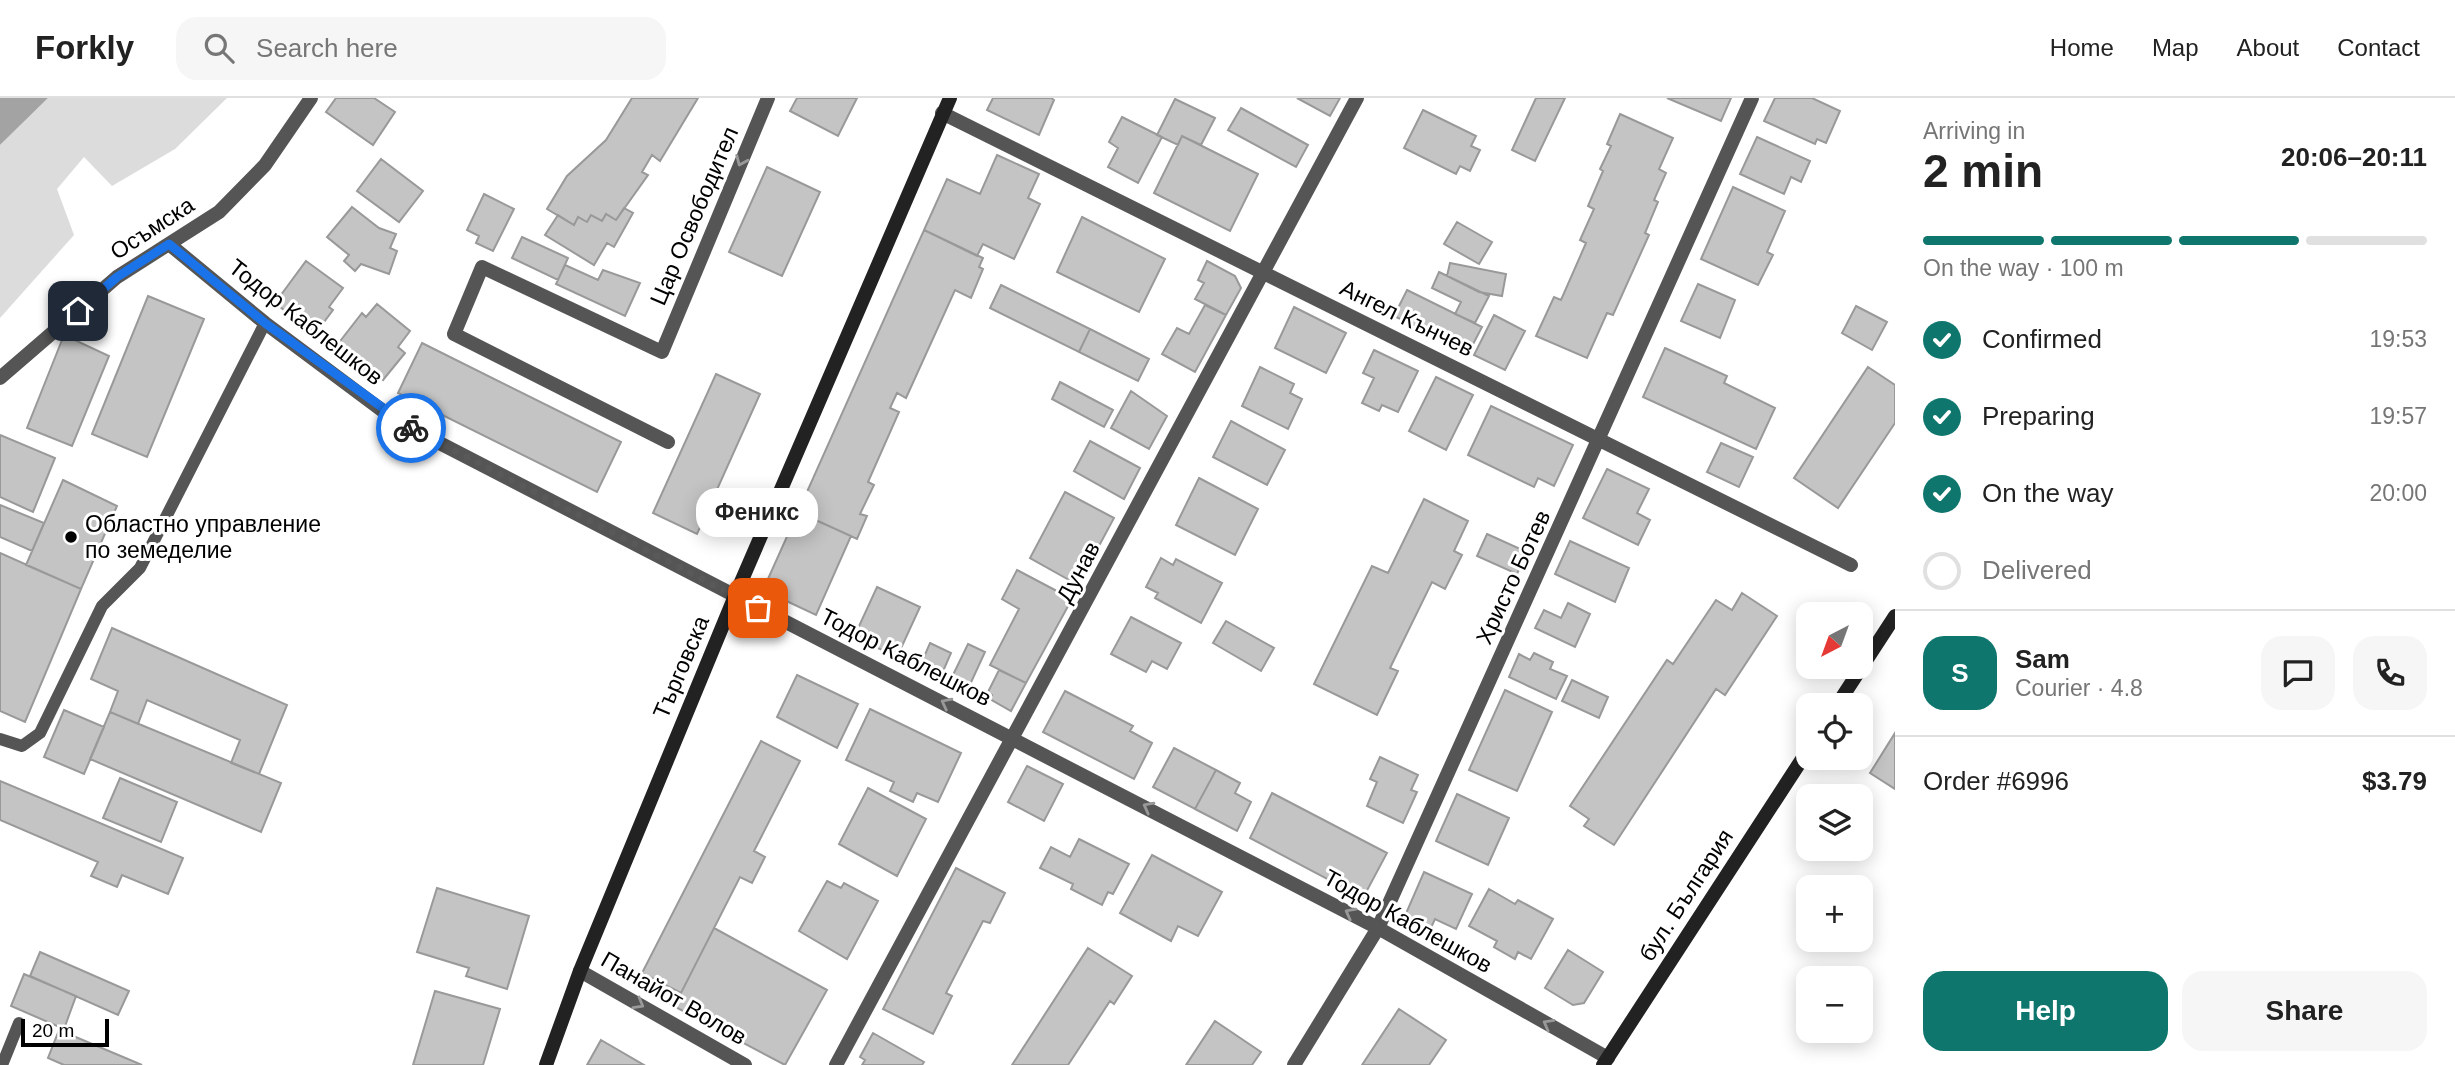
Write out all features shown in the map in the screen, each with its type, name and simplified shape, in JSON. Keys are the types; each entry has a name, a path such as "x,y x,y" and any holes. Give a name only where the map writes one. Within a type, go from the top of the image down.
{"street":[{"name":"Осъмска","path":"0,378 117,277 219,212 265,165 311,98"},
{"name":"Цар Освободител","path":"668,442 454,334 482,267 662,352 768,98"},
{"name":"Търговска","path":"546,1065 580,971 735,596 950,98"},
{"name":"Дунав","path":"836,1065 1265,274 1357,98"},
{"name":"Христо Ботев","path":"1294,1065 1378,928 1752,98"},
{"name":"Ангел Кънчев","path":"942,113 1601,438 1851,565"},
{"name":"Тодор Каблешков","path":"169,244 265,323 395,420 1014,737 1378,928 1605,1061"},
{"path":"1845,693 1895,616"},
{"name":"бул. България","path":"1605,1061 1796,768"},
{"name":"Панайот Волов","path":"580,971 745,1065"}],"lane":[{"path":"0,739 22,746 40,733 102,606 140,568 265,323"},
{"path":"2,1065 19,1023"}],"shaded area":[{"path":"0,98 48,98 0,145"},
{"path":"48,98 227,98 175,149 112,186 84,157 57,189 74,235 0,318 0,145"}],"building":[{"path":"336,98 374,98 395,112 373,145 326,112"},
{"path":"632,98 698,98 660,161 652,155 642,172 648,175 616,220 606,214 602,221 591,215 587,222 578,217 574,225 547,209 567,176 606,140"},
{"path":"797,98 857,98 838,136 790,111"},
{"path":"993,98 1054,100 1039,135 987,110"},
{"path":"1297,98 1340,98 1330,116"},
{"path":"1536,98 1565,98 1535,161 1512,150"},
{"path":"1667,98 1731,98 1721,121"},
{"path":"1775,98 1812,98 1840,111 1826,143 1817,139 1815,144 1764,121"},
{"path":"1175,99 1215,118 1201,145 1182,136 1178,145 1157,135"},
{"path":"1241,108 1308,145 1296,167 1228,130"},
{"path":"1423,110 1476,136 1471,146 1480,150 1470,171 1460,166 1456,174 1404,148"},
{"path":"1620,114 1673,138 1659,169 1666,173 1654,200 1658,202 1645,233 1649,235 1613,315 1607,313 1587,358 1536,336 1554,297 1561,300 1586,243 1580,240 1594,209 1588,206 1603,171 1600,169 1611,146 1607,144"},
{"path":"1122,117 1162,137 1138,183 1108,167 1118,148 1109,142"},
{"path":"1182,136 1258,174 1230,231 1154,193"},
{"path":"1757,137 1810,161 1801,182 1791,177 1784,194 1740,174"},
{"path":"997,155 1039,174 1028,198 1040,204 1014,259 983,244 977,256 924,230 947,179 980,194"},
{"path":"381,159 423,191 399,222 357,191"},
{"path":"767,167 820,192 782,276 729,252"},
{"path":"1733,187 1785,211 1767,252 1773,255 1758,285 1701,259"},
{"path":"484,194 514,209 493,251 476,243 479,236 467,230"},
{"path":"352,207 379,228 396,234 390,248 397,251 389,274 361,264 355,271 344,261 349,255 327,237"},
{"path":"624,208 633,213 614,247 607,243 594,265 545,235 558,215 574,225 578,217 587,222 591,215 602,221 606,214 616,220"},
{"path":"1082,217 1165,259 1139,312 1057,272"},
{"path":"1457,222 1492,242 1479,264 1444,244"},
{"path":"924,230 983,258 979,267 983,269 971,298 955,290 906,398 897,393 890,408 899,412 868,482 874,485 860,514 867,516 857,539 798,512"},
{"path":"522,237 568,258 558,280 512,258"},
{"path":"306,261 343,288 329,307 333,310 315,334 275,303"},
{"path":"1207,261 1235,276 1241,288 1226,315 1195,299 1204,283 1198,280"},
{"path":"1450,263 1506,274 1502,296 1479,292 1447,276"},
{"path":"565,265 598,280 603,270 640,283 625,316 556,284"},
{"path":"1439,272 1489,296 1475,323 1455,314 1461,302 1432,288"},
{"path":"1698,284 1735,300 1720,338 1681,321"},
{"path":"1001,285 1090,329 1079,352 990,308"},
{"path":"1407,290 1482,327 1469,352 1394,316"},
{"path":"148,296 204,319 147,457 92,434"},
{"path":"377,304 410,331 398,347 405,353 383,380 377,375 373,380 334,349 362,313 366,317"},
{"path":"1205,305 1226,315 1195,372 1162,354 1177,328 1189,334"},
{"path":"1856,306 1887,322 1872,350 1842,333"},
{"path":"1294,307 1346,333 1326,373 1275,348"},
{"path":"1494,315 1525,331 1505,370 1474,355"},
{"path":"1090,329 1149,359 1138,381 1079,352"},
{"path":"64,335 109,356 72,446 27,428"},
{"path":"422,343 621,442 597,492 398,393"},
{"path":"1665,348 1727,376 1724,383 1775,408 1756,449 1643,397"},
{"path":"1374,350 1418,371 1398,412 1382,405 1379,411 1362,403 1374,378 1363,373"},
{"path":"1260,367 1294,384 1290,393 1302,399 1288,429 1242,406"},
{"path":"1868,367 1895,385 1895,423 1838,508 1794,478"},
{"path":"716,374 760,394 697,534 653,513"},
{"path":"1436,377 1473,395 1446,450 1409,431"},
{"path":"1060,382 1113,410 1104,427 1052,399"},
{"path":"1131,391 1167,416 1149,449 1111,428"},
{"path":"1491,406 1573,445 1554,486 1538,478 1534,487 1468,455"},
{"path":"1231,421 1285,450 1267,485 1213,457"},
{"path":"0,435 55,458 33,512 0,497"},
{"path":"1090,441 1140,468 1124,499 1074,471"},
{"path":"1721,443 1753,457 1739,487 1707,472"},
{"path":"1607,469 1649,489 1637,513 1650,520 1638,545 1583,518"},
{"path":"1199,478 1258,509 1235,555 1176,525"},
{"name":"Областно управление по земеделие","path":"63,480 117,506 81,589 26,565"},
{"path":"1065,492 1114,518 1078,585 1030,558"},
{"path":"1424,499 1468,521 1454,551 1462,555 1445,589 1432,582 1390,668 1398,671 1377,715 1314,684 1372,566 1388,573"},
{"path":"0,505 44,523 32,551 0,537"},
{"path":"798,512 851,536 816,615 763,590"},
{"path":"1487,534 1527,552 1517,574 1477,556"},
{"path":"1570,541 1629,568 1615,602 1555,574"},
{"path":"0,553 81,589 25,722 0,711"},
{"path":"1161,558 1173,565 1176,559 1222,583 1201,623 1155,598 1158,593 1146,587"},
{"path":"1017,570 1072,599 1026,683 990,665 1019,609 1002,599"},
{"path":"877,587 920,607 897,657 854,637"},
{"path":"1742,593 1777,616 1725,695 1716,689 1614,845 1584,826 1589,819 1570,806 1667,660 1673,664 1716,600 1732,610"},
{"path":"1568,603 1590,614 1575,647 1535,628 1544,610 1561,618"},
{"path":"1131,617 1181,643 1167,669 1152,661 1146,672 1111,654"},
{"path":"1226,621 1274,648 1261,671 1213,643"},
{"path":"112,628 287,705 259,774 231,763 240,740 147,700 138,724 110,712 118,691 91,679"},
{"path":"930,643 951,653 941,676 920,666"},
{"path":"968,644 985,652 968,689 950,681"},
{"path":"1534,653 1553,662 1550,669 1567,676 1556,699 1509,677 1519,654 1530,660"},
{"path":"999,670 1026,683 1011,711 990,699 992,695 988,692"},
{"path":"797,675 858,704 837,748 777,717"},
{"path":"1572,680 1608,697 1599,718 1562,701"},
{"path":"1505,690 1552,712 1517,791 1469,770"},
{"path":"1065,691 1133,726 1130,731 1152,743 1134,779 1043,732"},
{"path":"870,709 961,753 938,802 917,793 913,802 890,791 894,782 846,760"},
{"path":"64,710 104,727 84,774 44,757"},
{"path":"110,712 281,783 261,832 90,759"},
{"path":"1895,733 1895,789 1870,773"},
{"path":"761,741 800,761 754,851 765,857 752,883 740,877 681,993 642,973"},
{"path":"1174,748 1216,770 1195,809 1153,787"},
{"path":"1380,757 1418,775 1411,790 1417,792 1403,823 1367,806 1377,782 1370,779"},
{"path":"1027,766 1063,784 1044,821 1008,802"},
{"path":"1216,770 1240,783 1235,793 1251,802 1237,831 1195,809"},
{"path":"120,778 177,802 161,842 103,818"},
{"path":"0,781 183,858 168,894 122,875 117,887 91,876 98,862 0,820"},
{"path":"868,788 926,819 897,876 839,844"},
{"path":"1272,793 1387,853 1363,898 1250,838"},
{"path":"1457,794 1509,818 1488,865 1436,841"},
{"path":"1079,839 1129,864 1113,894 1108,892 1102,905 1071,889 1073,884 1040,868 1051,847 1070,857"},
{"path":"1152,855 1222,892 1198,936 1178,926 1171,941 1120,913"},
{"path":"956,868 1005,893 990,923 983,921 946,993 952,996 933,1034 883,1009"},
{"path":"1424,872 1472,894 1456,929 1435,919 1430,930 1404,918"},
{"path":"827,881 841,888 844,883 878,901 847,959 799,931"},
{"path":"437,888 529,916 507,989 466,976 469,968 417,952"},
{"path":"1489,889 1515,904 1518,900 1553,919 1531,959 1518,952 1515,959 1494,947 1497,941 1469,926"},
{"path":"714,928 827,990 785,1065 668,1003 675,990 681,993"},
{"path":"1088,948 1132,976 1114,1004 1110,1001 1068,1065 1012,1065"},
{"path":"1568,950 1603,972 1584,1003 1573,1005 1545,988"},
{"path":"40,952 129,991 118,1015 30,976"},
{"path":"24,974 76,996 64,1029 11,1006"},
{"path":"435,991 500,1009 483,1065 413,1065"},
{"path":"1399,1009 1446,1040 1429,1065 1362,1065"},
{"path":"1215,1021 1261,1052 1252,1065 1186,1065"},
{"path":"59,1030 142,1065 64,1065 48,1058"},
{"path":"873,1033 924,1062 922,1065 862,1065 865,1060 860,1057"},
{"path":"601,1040 644,1065 587,1065"}],"way so far":[{"path":"411,428 758,608"}],"place":[{"name":"Областно управление по земеделие","path":"71,537"},
{"name":"Феникс","path":"758,608"}],"route":[{"path":"78,311 117,277 169,244 265,323 395,420 411,428"}]}
